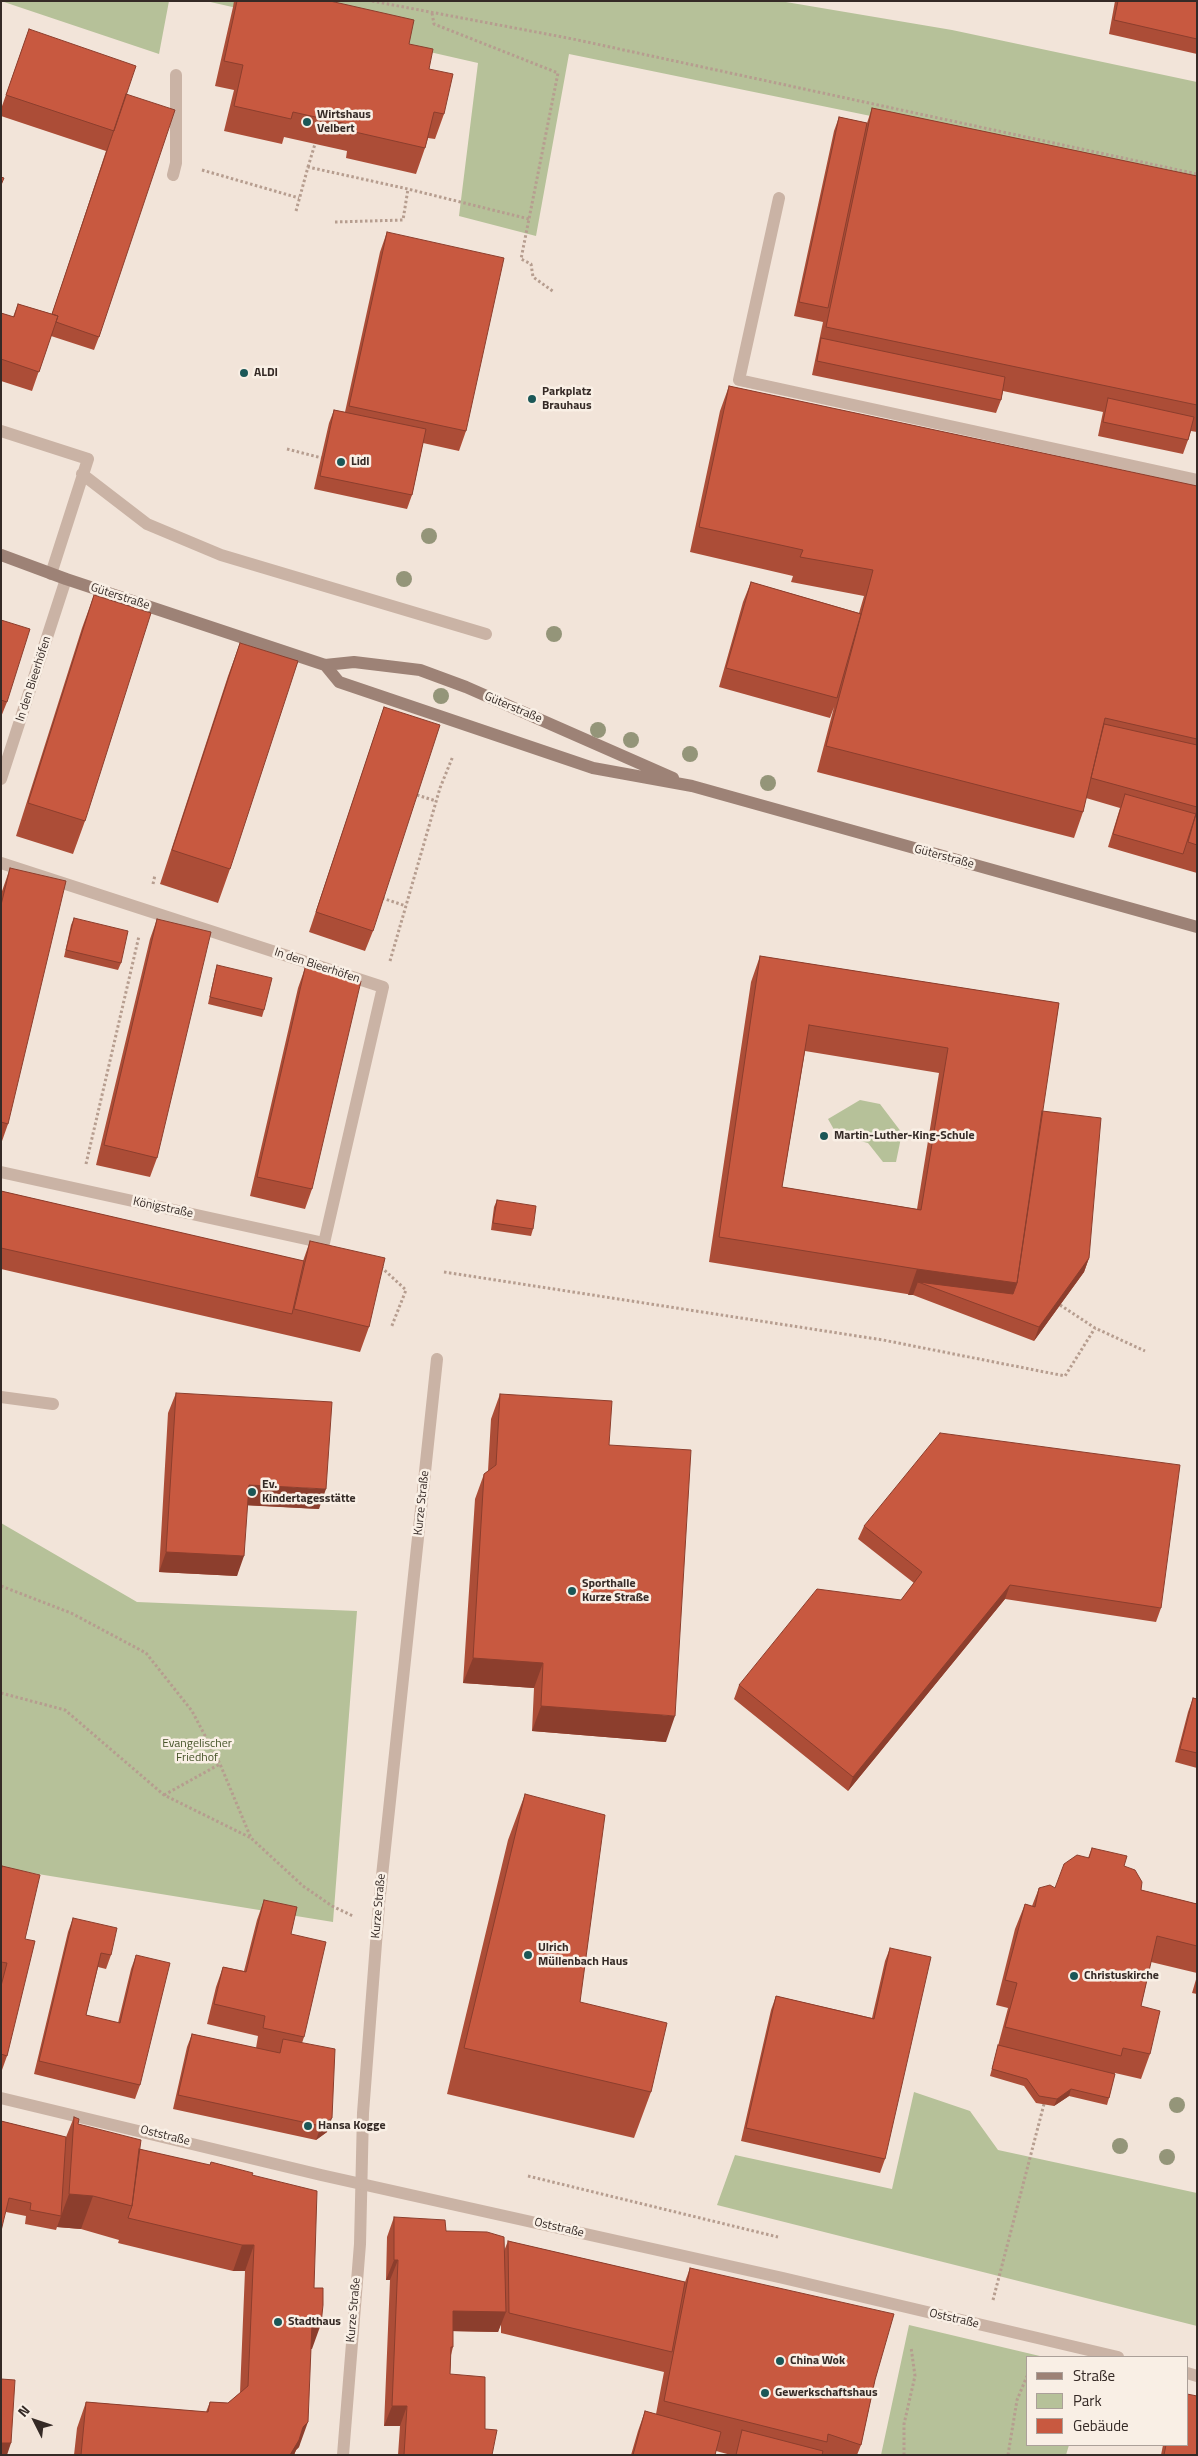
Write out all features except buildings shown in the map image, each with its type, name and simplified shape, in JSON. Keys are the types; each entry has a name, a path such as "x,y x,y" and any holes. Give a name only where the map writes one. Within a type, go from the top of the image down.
{"main road":[{"name":"Güterstraße","path":"1,556 326,665 354,662 420,670 466,687 692,786"},
{"name":"Güterstraße","path":"326,665 339,682 593,768 692,786 1197,927"}],"street":[{"path":"175,169 176,75"},
{"path":"779,198 739,380 1197,480"},
{"path":"1,431 88,458 51,574"},
{"path":"82,474 147,524 221,555 486,634"},
{"name":"In den Bieerhöfen","path":"1,779 66,579"},
{"name":"In den Bieerhöfen","path":"1,863 383,987 324,1243"},
{"name":"Königstraße","path":"1,1172 324,1243"},
{"name":"Kurze Straße","path":"342,2455 360,2244 363,2103 378,1904 437,1359"},
{"path":"1,1396 53,1404"},
{"name":"Oststraße","path":"1,2098 321,2175 360,2182 1114,2356"}],"path":[{"path":"372,1 573,39 1197,174"},
{"path":"432,13 434,24 558,73 521,259 531,264 533,277 554,292"},
{"path":"296,211 315,144"},
{"path":"308,167 408,188 529,220"},
{"path":"175,169 299,198"},
{"path":"335,222 403,220 408,188"},
{"path":"287,449 322,458"},
{"path":"390,961 436,801 453,756"},
{"path":"417,795 436,801"},
{"path":"382,898 406,906"},
{"path":"85,1167 140,934"},
{"path":"378,1265 406,1290 391,1328"},
{"path":"444,1272 883,1340 1065,1376 1095,1328"},
{"path":"1060,1305 1095,1328 1146,1351"},
{"path":"1,1586 71,1613 146,1652 192,1711 220,1764 251,1838"},
{"path":"1,1693 65,1710 164,1795 251,1838 303,1886 332,1906 352,1916 378,1904"},
{"path":"164,1795 220,1764"},
{"path":"992,2304 1044,2104"},
{"path":"528,2176 778,2237"},
{"path":"904,2455 904,2424 915,2376 911,2347"},
{"path":"1008,2455 1018,2400 1026,2379"}],"green space":[{"path":"1,1 169,1 159,54"},
{"path":"206,1 780,1 952,30 1197,82 1197,183 569,54 536,236 459,216 478,63"},
{"path":"860,1100 880,1104 902,1133 896,1162 883,1162 868,1143 837,1135 828,1119"},
{"name":"Evangelischer Friedhof","path":"1,1523 137,1602 357,1611 333,1922 1,1868"},
{"path":"914,2092 970,2111 998,2150 1197,2193 1197,2326 717,2205 735,2155 892,2189"},
{"path":"909,2325 1040,2356 1026,2356 1026,2446 1069,2446 1066,2455 881,2455"}],"place":[{"name":"Wirtshaus Velbert","path":"307,122"},
{"name":"ALDI","path":"244,373"},
{"name":"Parkplatz Brauhaus","path":"532,399"},
{"name":"Lidl","path":"341,462"},
{"name":"Martin-Luther-King-Schule","path":"824,1136"},
{"name":"Ev. Kindertagesstätte","path":"252,1492"},
{"name":"Sporthalle Kurze Straße","path":"572,1591"},
{"name":"Ulrich Müllenbach Haus","path":"528,1955"},
{"name":"Christuskirche","path":"1074,1976"},
{"name":"Hansa Kogge","path":"308,2126"},
{"name":"Stadthaus","path":"278,2322"},
{"name":"China Wok","path":"780,2361"},
{"name":"Gewerkschaftshaus","path":"765,2393"}]}
